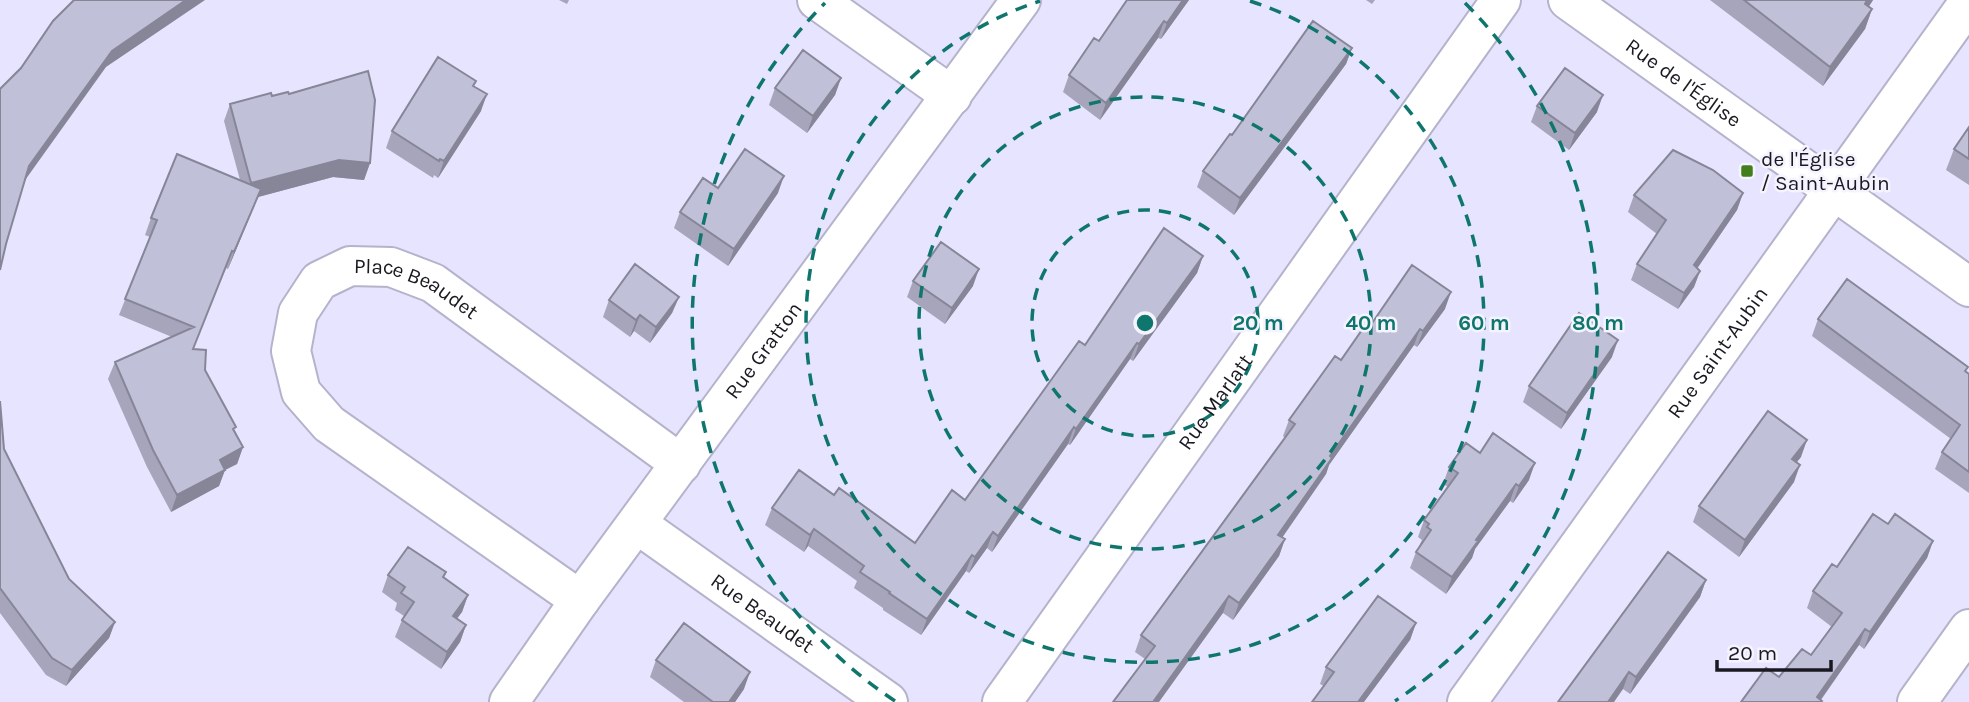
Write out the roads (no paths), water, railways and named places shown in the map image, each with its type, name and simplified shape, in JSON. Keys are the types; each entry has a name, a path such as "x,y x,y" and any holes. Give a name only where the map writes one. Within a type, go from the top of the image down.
{"street":[{"path":"817,0 952,96"},
{"name":"Rue Gratton","path":"509,702 580,600 1021,0"},
{"name":"Rue Marlatt","path":"1002,702 1501,0"},
{"name":"Rue de l'Église","path":"1568,0 1969,287"},
{"name":"Rue Saint-Aubin","path":"1467,702 1969,2"},
{"name":"Place Beaudet","path":"580,600 330,424 301,392 291,351 298,313 319,281 349,266 377,266 391,267 433,283 681,464"},
{"name":"Rue Beaudet","path":"637,524 888,702"},
{"path":"1917,702 1969,629"}],"place":[{"name":"de l'Église / Saint-Aubin","path":"1747,171"}]}
